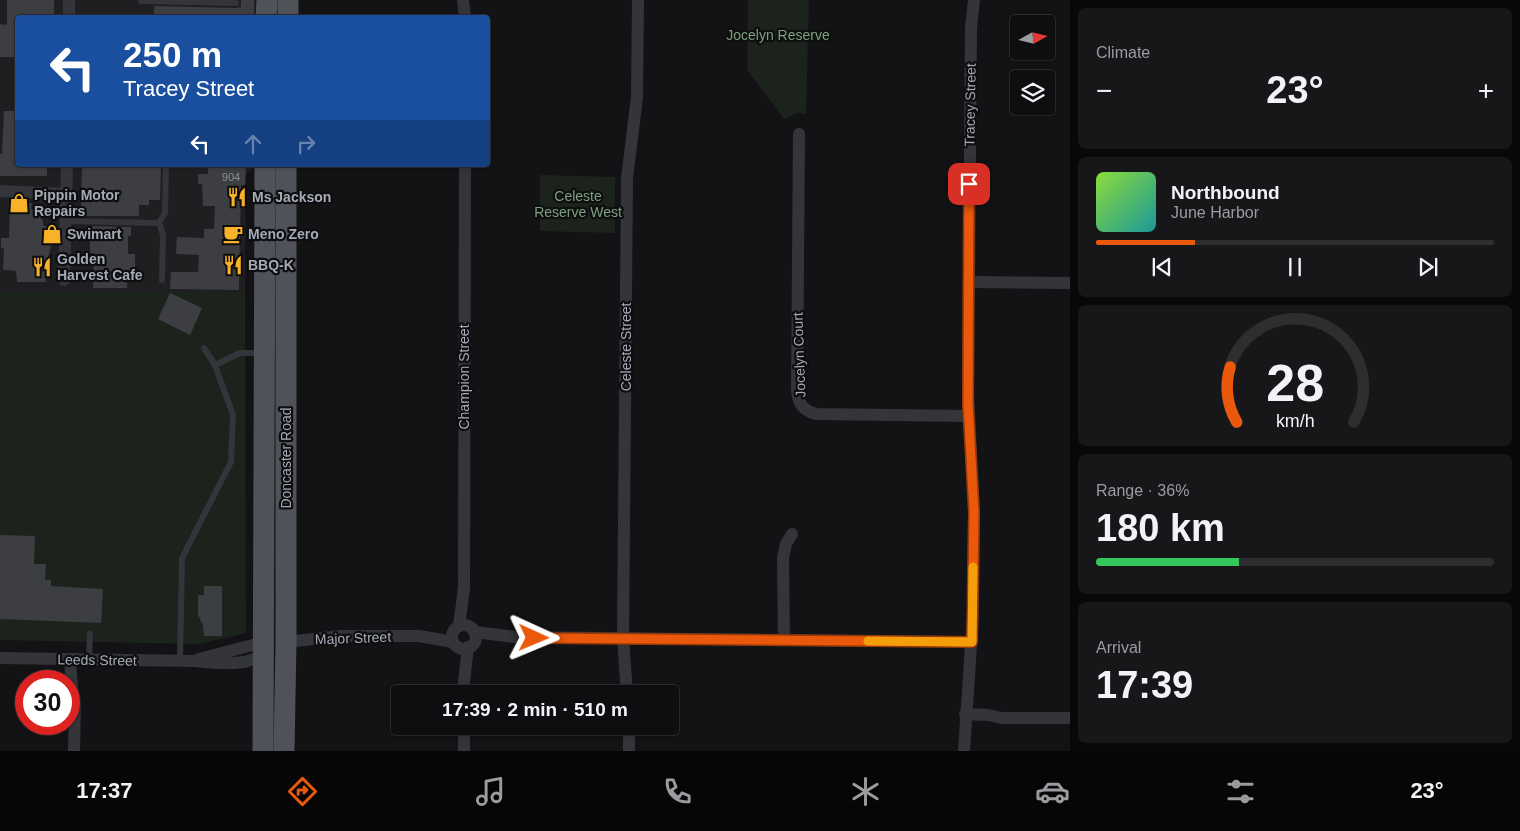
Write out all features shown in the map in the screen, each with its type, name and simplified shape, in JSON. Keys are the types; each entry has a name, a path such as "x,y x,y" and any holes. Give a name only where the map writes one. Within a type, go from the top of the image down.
{"main road":[{"path":"266,0 266,15"},
{"path":"288,0 288,15"},
{"name":"Doncaster Road","path":"265,167 275,353 286,642 284,751"},
{"name":"Doncaster Road","path":"263,751 264,649 275,353 286,167"},
{"path":"264,649 286,642"}],"street":[{"path":"69,0 69,15"},
{"path":"463,0 465,15"},
{"path":"465,15 469,0"},
{"name":"Celeste Street","path":"626,685 623,638 627,178 637,97 638,0"},
{"name":"Tracey Street","path":"967,0 971,28"},
{"name":"Tracey Street","path":"964,751 972,642 974,512 968,416 968,282 971,28 974,0"},
{"name":"Jocelyn Court","path":"799,134 797,390 799,403 804,409 816,414 968,416"},
{"path":"64,280 66,167"},
{"name":"Champion Street","path":"464,685 465,167"},
{"path":"0,191 66,194"},
{"path":"968,282 1070,283"},
{"path":"784,640 783,558 786,544 792,534"},
{"name":"Major Street","path":"286,642 341,636 972,642"},
{"name":"Leeds Street","path":"0,658 180,661 264,649"},
{"path":"74,751 75,704 72,688 80,660"},
{"path":"965,718 987,721 1002,718 1070,718"},
{"path":"464,735 464,751"},
{"path":"629,735 629,751"}],"lane":[{"path":"141,1 236,3"},
{"path":"162,280 163,235 159,223 165,213 166,167"},
{"path":"65,221 159,223"},
{"path":"180,661 182,558 231,462 232,415 214,365 204,348"},
{"path":"214,365 240,353 275,353"},
{"path":"80,660 90,634"}],"shaded area":[{"path":"0,0 259,0 259,15 15,15 15,167 255,167 246,174 245,292 0,292"}],"green space":[{"name":"Jocelyn Reserve","path":"748,0 809,0 806,114 797,113 784,119 747,70"},
{"name":"Celeste Reserve West","path":"540,175 615,177 615,233 540,231"},
{"path":"0,292 245,292 246,633 198,644 0,640"}],"building":[{"path":"7,0 54,0 54,15 15,15 15,57 0,57 0,24 7,25"},
{"path":"241,0 254,0 254,15 154,15 154,6 241,7"},
{"path":"4,111 15,111 15,167 47,167 47,176 0,176 0,154 2,154"},
{"path":"82,167 161,167 160,200 149,200 149,205 139,205 139,216 86,216 81,211"},
{"path":"208,167 246,167 245,185 241,185 239,290 170,289 171,272 198,272 199,255 176,254 177,237 204,238 204,229 214,229 215,206 203,206 202,184 198,184 198,174 208,174"},
{"path":"10,203 32,203 31,209 43,221 43,226 57,226 46,264 46,282 17,282 16,271 3,270 4,248 1,248 1,238 9,238"},
{"path":"86,226 131,227 131,236 128,236 128,254 135,254 135,271 127,271 127,288 93,288 94,253 90,253 90,236 86,236"},
{"path":"170,293 202,308 190,335 158,319"},
{"path":"0,535 35,536 34,564 46,564 45,580 51,580 51,586 103,589 101,623 0,619"},
{"path":"204,586 222,586 222,636 204,636 203,624 198,616 198,595 204,595"}],"slow traffic":[{"path":"868,641 972,642 973,567"}],"place":[{"name":"Ms Jackson","path":"237,197"},
{"name":"Pippin Motor Repairs","path":"19,203"},
{"name":"Swimart","path":"52,234"},
{"name":"Meno Zero","path":"233,234"},
{"name":"BBQ-K","path":"233,265"},
{"name":"Golden Harvest Cafe","path":"42,267"}],"route":[{"path":"534,638 972,642 974,512 968,416 969,184"}]}
